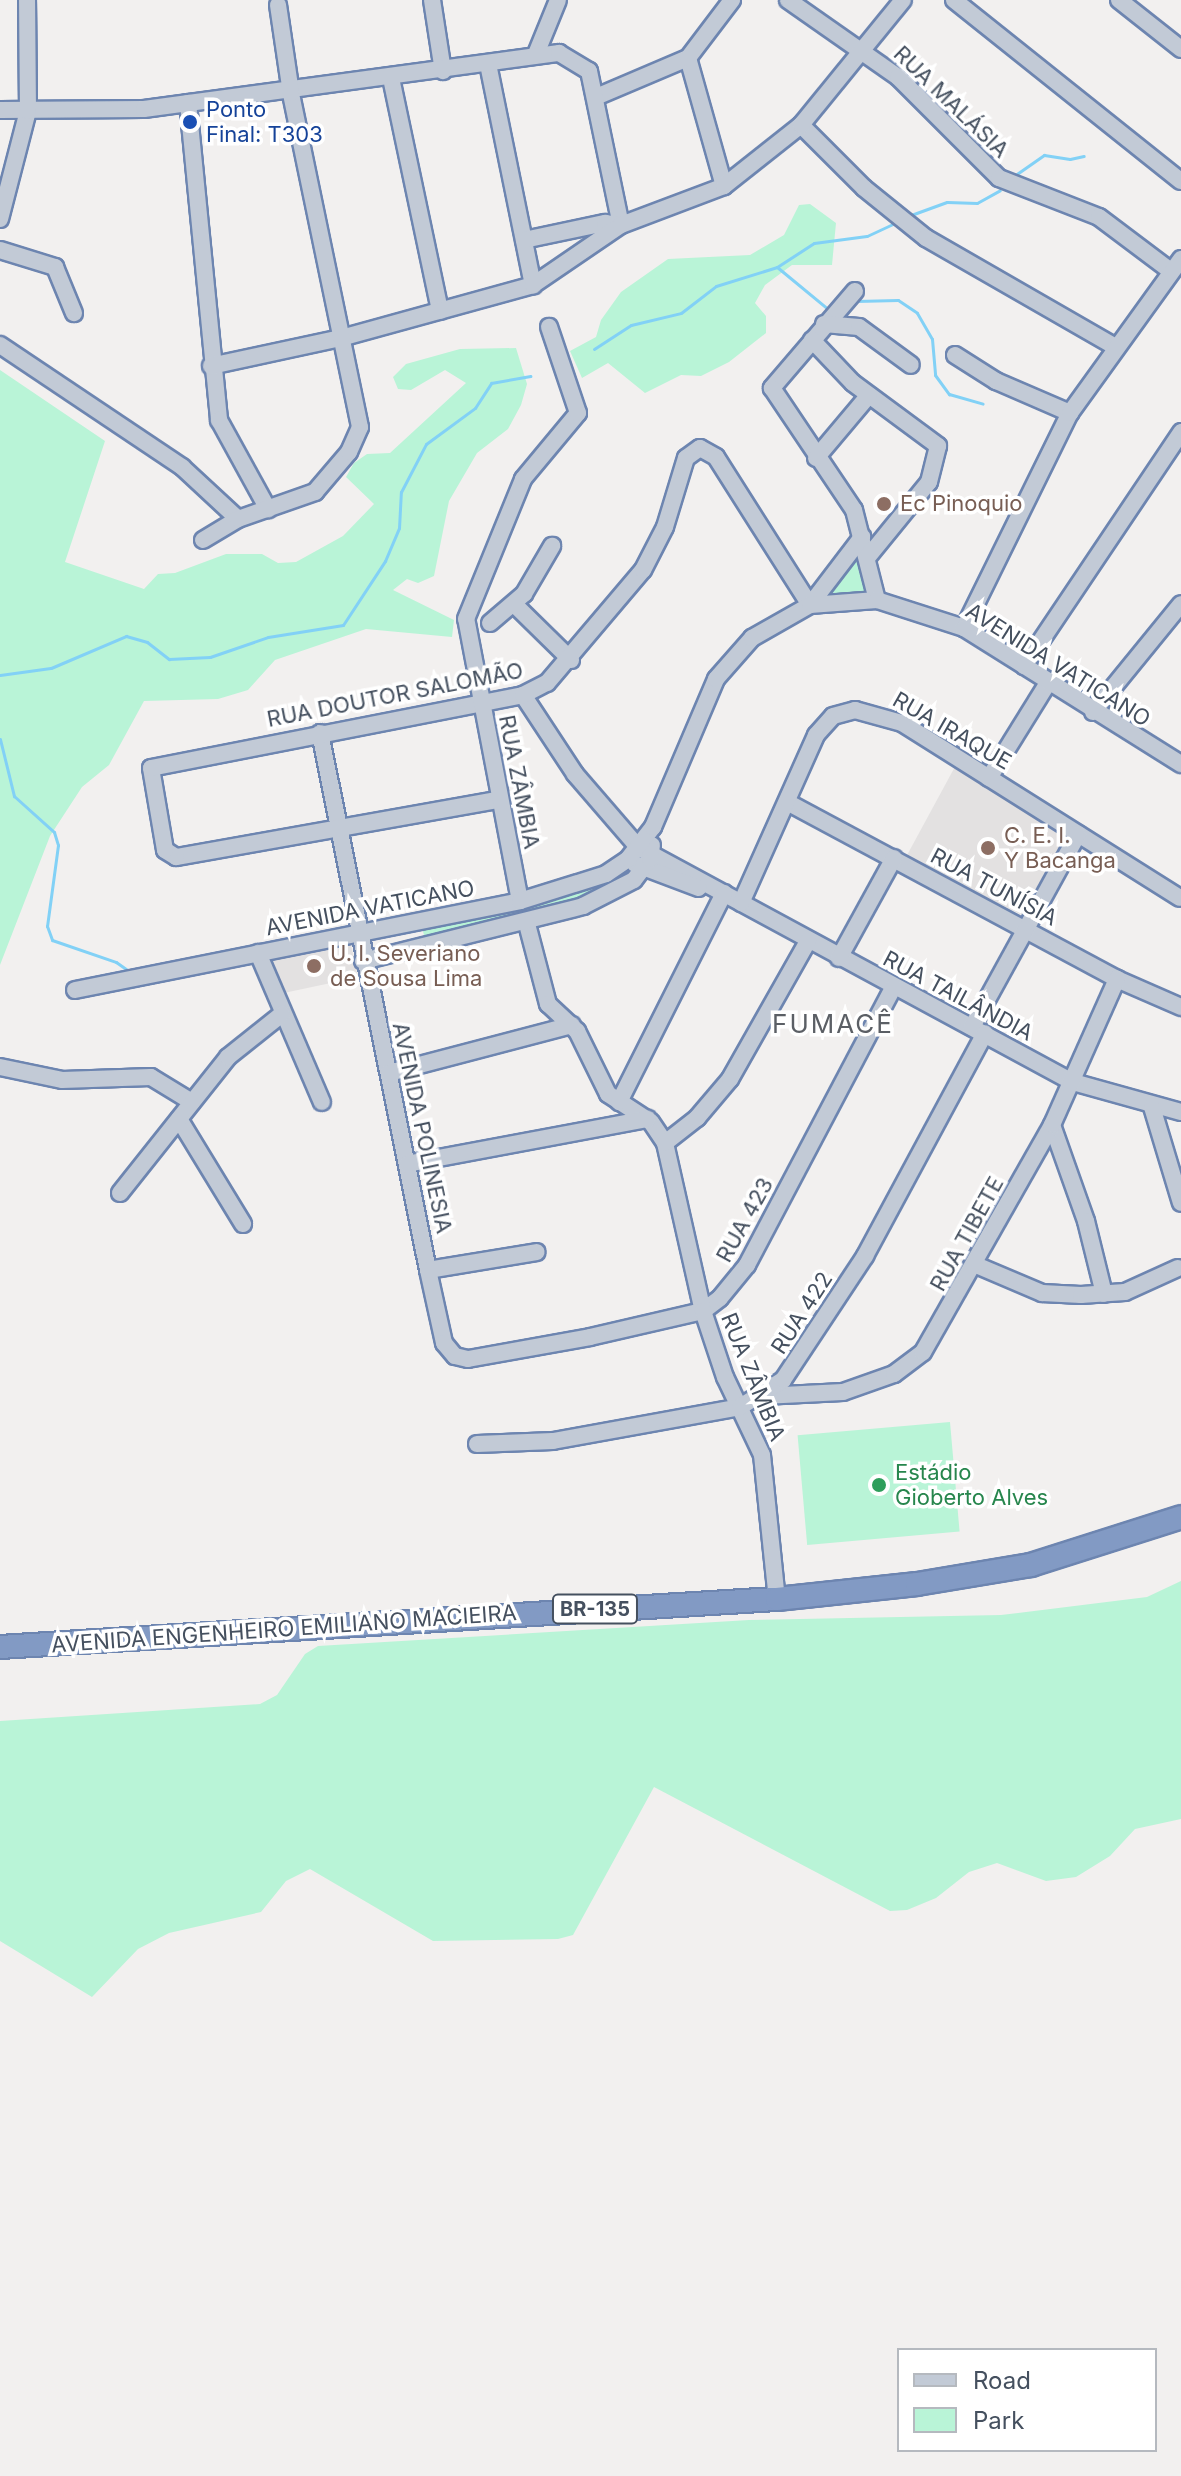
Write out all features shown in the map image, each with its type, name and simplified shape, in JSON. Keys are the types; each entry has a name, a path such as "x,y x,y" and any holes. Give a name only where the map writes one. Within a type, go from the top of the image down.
{"highway":[{"name":"AVENIDA ENGENHEIRO EMILIANO MACIEIRA","path":"0,1647 777,1599 999,1571 1111,1542 1181,1517"}],"street":[{"path":"0,219 28,111 27,0"},
{"path":"432,0 443,71"},
{"path":"536,54 558,0"},
{"path":"596,97 688,58 732,0"},
{"name":"RUA MALÁSIA","path":"788,0 862,50 929,104 999,178 1099,217 1176,265"},
{"path":"211,366 341,338 533,285 621,225 724,186 801,125 903,0"},
{"path":"954,0 1181,181"},
{"path":"1119,0 1181,49"},
{"path":"203,540 238,519 315,492 349,452 360,427 291,93 278,5"},
{"path":"0,110 188,103 291,93 536,54 568,56 589,71 621,225"},
{"path":"688,58 724,186"},
{"path":"488,64 533,285"},
{"path":"391,78 440,311"},
{"path":"188,103 211,366 226,440 268,509"},
{"path":"801,125 864,188 926,238 1114,346"},
{"path":"524,240 605,223 621,225"},
{"path":"0,250 55,267 74,313"},
{"path":"964,628 1070,413 1114,346 1176,265"},
{"path":"855,291 772,388 816,458 848,500 862,537 877,600"},
{"path":"824,324 859,327 911,365"},
{"name":"RUA ZÂMBIA","path":"520,901 497,800 466,632 467,607 523,479 576,416 579,403 549,327"},
{"path":"812,340 869,395 938,447 929,482 867,558"},
{"path":"0,345 182,467 238,519"},
{"path":"955,355 996,381 1070,413"},
{"path":"816,458 869,395"},
{"path":"1024,666 1181,432"},
{"name":"RUA DOUTOR SALOMÃO","path":"338,830 176,857 165,850 151,774 154,765 523,695 554,678 643,570 665,527 686,458 700,448 716,457 810,605"},
{"path":"810,605 862,537"},
{"path":"490,623 514,604 552,546"},
{"name":"AVENIDA VATICANO","path":"75,990 520,901 591,881 639,854 716,679 752,638 810,605 877,600 964,628 1093,712 1181,764"},
{"path":"514,604 571,660"},
{"path":"1093,712 1181,604"},
{"path":"989,778 1048,683"},
{"path":"523,695 575,774 639,854"},
{"name":"RUA IRAQUE","path":"741,903 816,735 833,716 855,710 902,723 1180,898"},
{"name":"AVENIDA POLINESIA","path":"320,733 363,961 444,1343"},
{"path":"338,830 497,800"},
{"name":"RUA TUNÍSIA","path":"787,802 1117,979 1181,1007"},
{"name":"RUA 422","path":"477,1444 553,1441 740,1407 763,1396 803,1357 858,1268 978,1030 1025,929 1078,834"},
{"name":"AVENIDA VATICANO","path":"363,961 527,924 621,889 644,870 639,854"},
{"name":"RUA TAILÂNDIA","path":"639,854 724,893 1073,1082 1152,1107 1181,1112"},
{"path":"839,958 894,858"},
{"name":"RUA TAILÂNDIA","path":"644,870 724,893"},
{"path":"619,1102 724,893"},
{"name":"RUA ZÂMBIA","path":"527,924 548,1004 572,1025 603,1086 619,1102 648,1119 665,1143 703,1311 762,1455 777,1599"},
{"path":"394,927 399,953"},
{"path":"665,1143 697,1118 730,1079 808,941"},
{"path":"258,953 322,1102"},
{"name":"RUA TIBETE","path":"763,1396 843,1392 894,1374 937,1334 1052,1125 1117,979"},
{"name":"RUA 423","path":"444,1343 455,1356 468,1359 703,1311 729,1291 747,1265 894,986"},
{"path":"120,1193 236,1049 282,1014"},
{"path":"389,1073 572,1025"},
{"path":"0,1067 62,1080 151,1077 192,1102"},
{"path":"1152,1107 1181,1203"},
{"path":"179,1119 243,1224"},
{"path":"407,1164 648,1119"},
{"path":"1052,1125 1086,1221 1104,1294"},
{"path":"428,1270 537,1252"},
{"path":"976,1265 1042,1293 1104,1294 1125,1292 1178,1268"}],"shaded area":[{"name":"C. E. I. Y Bacanga","path":"957,763 1071,838 1022,915 906,857"},
{"name":"U. I. Severiano de Sousa Lima","path":"350,940 358,977 277,994 269,957"}],"green space":[{"path":"810,204 836,223 832,265 792,265 765,285 755,303 766,316 766,333 729,362 701,376 681,375 645,393 608,363 582,378 570,351 596,337 601,320 621,292 668,259 750,255 784,235 799,205"},
{"path":"516,348 527,384 521,405 508,429 477,453 449,501 434,576 418,583 407,579 393,590 454,620 452,637 366,629 275,660 248,690 218,699 144,701 109,765 82,787 50,836 0,965 0,370 105,441 65,562 144,589 158,574 175,573 226,554 262,554 278,563 296,562 343,536 374,504 346,477 354,463 367,454 390,453 466,383 445,370 411,390 398,389 393,377 406,364 460,349"},
{"path":"857,550 867,592 823,596"},
{"path":"628,868 631,872 580,902 426,942 422,928 575,892"},
{"name":"Estádio Gioberto Alves","path":"950,1422 960,1532 807,1545 798,1435"},
{"path":"1181,1581 1181,1819 1135,1829 1110,1856 1076,1877 1046,1881 997,1863 969,1872 936,1898 907,1910 890,1911 654,1787 573,1935 558,1939 433,1941 310,1869 286,1881 261,1912 169,1933 138,1949 92,1997 0,1941 0,1721 260,1704 277,1695 305,1654 318,1646 749,1620 1001,1615 1147,1597"}],"waterway":[{"path":"1014,176 1044,155 1070,159 1084,156"},
{"path":"911,215 947,202 977,203 1000,190"},
{"path":"594,349 631,325 681,313 716,286 777,267 814,243 867,236 893,224"},
{"path":"777,267 829,310"},
{"path":"856,301 898,300 917,313 932,339 935,375 949,394 983,404"},
{"path":"0,675 51,668 126,636 147,642 169,659 210,657 268,637 343,625 385,561 399,528 401,492 426,444 475,408 491,383 530,376"},
{"path":"0,739 14,796 54,832 58,845 47,926 52,940 116,962 132,973"}],"place":[{"name":"Ponto Final: T303","path":"190,122"},
{"name":"Ec Pinoquio","path":"884,504"},
{"name":"C. E. I. Y Bacanga","path":"988,848"},
{"name":"U. I. Severiano de Sousa Lima","path":"314,966"},
{"name":"Estádio Gioberto Alves","path":"879,1485"}],"district":[{"name":"FUMACÊ","path":"833,1024"}]}
